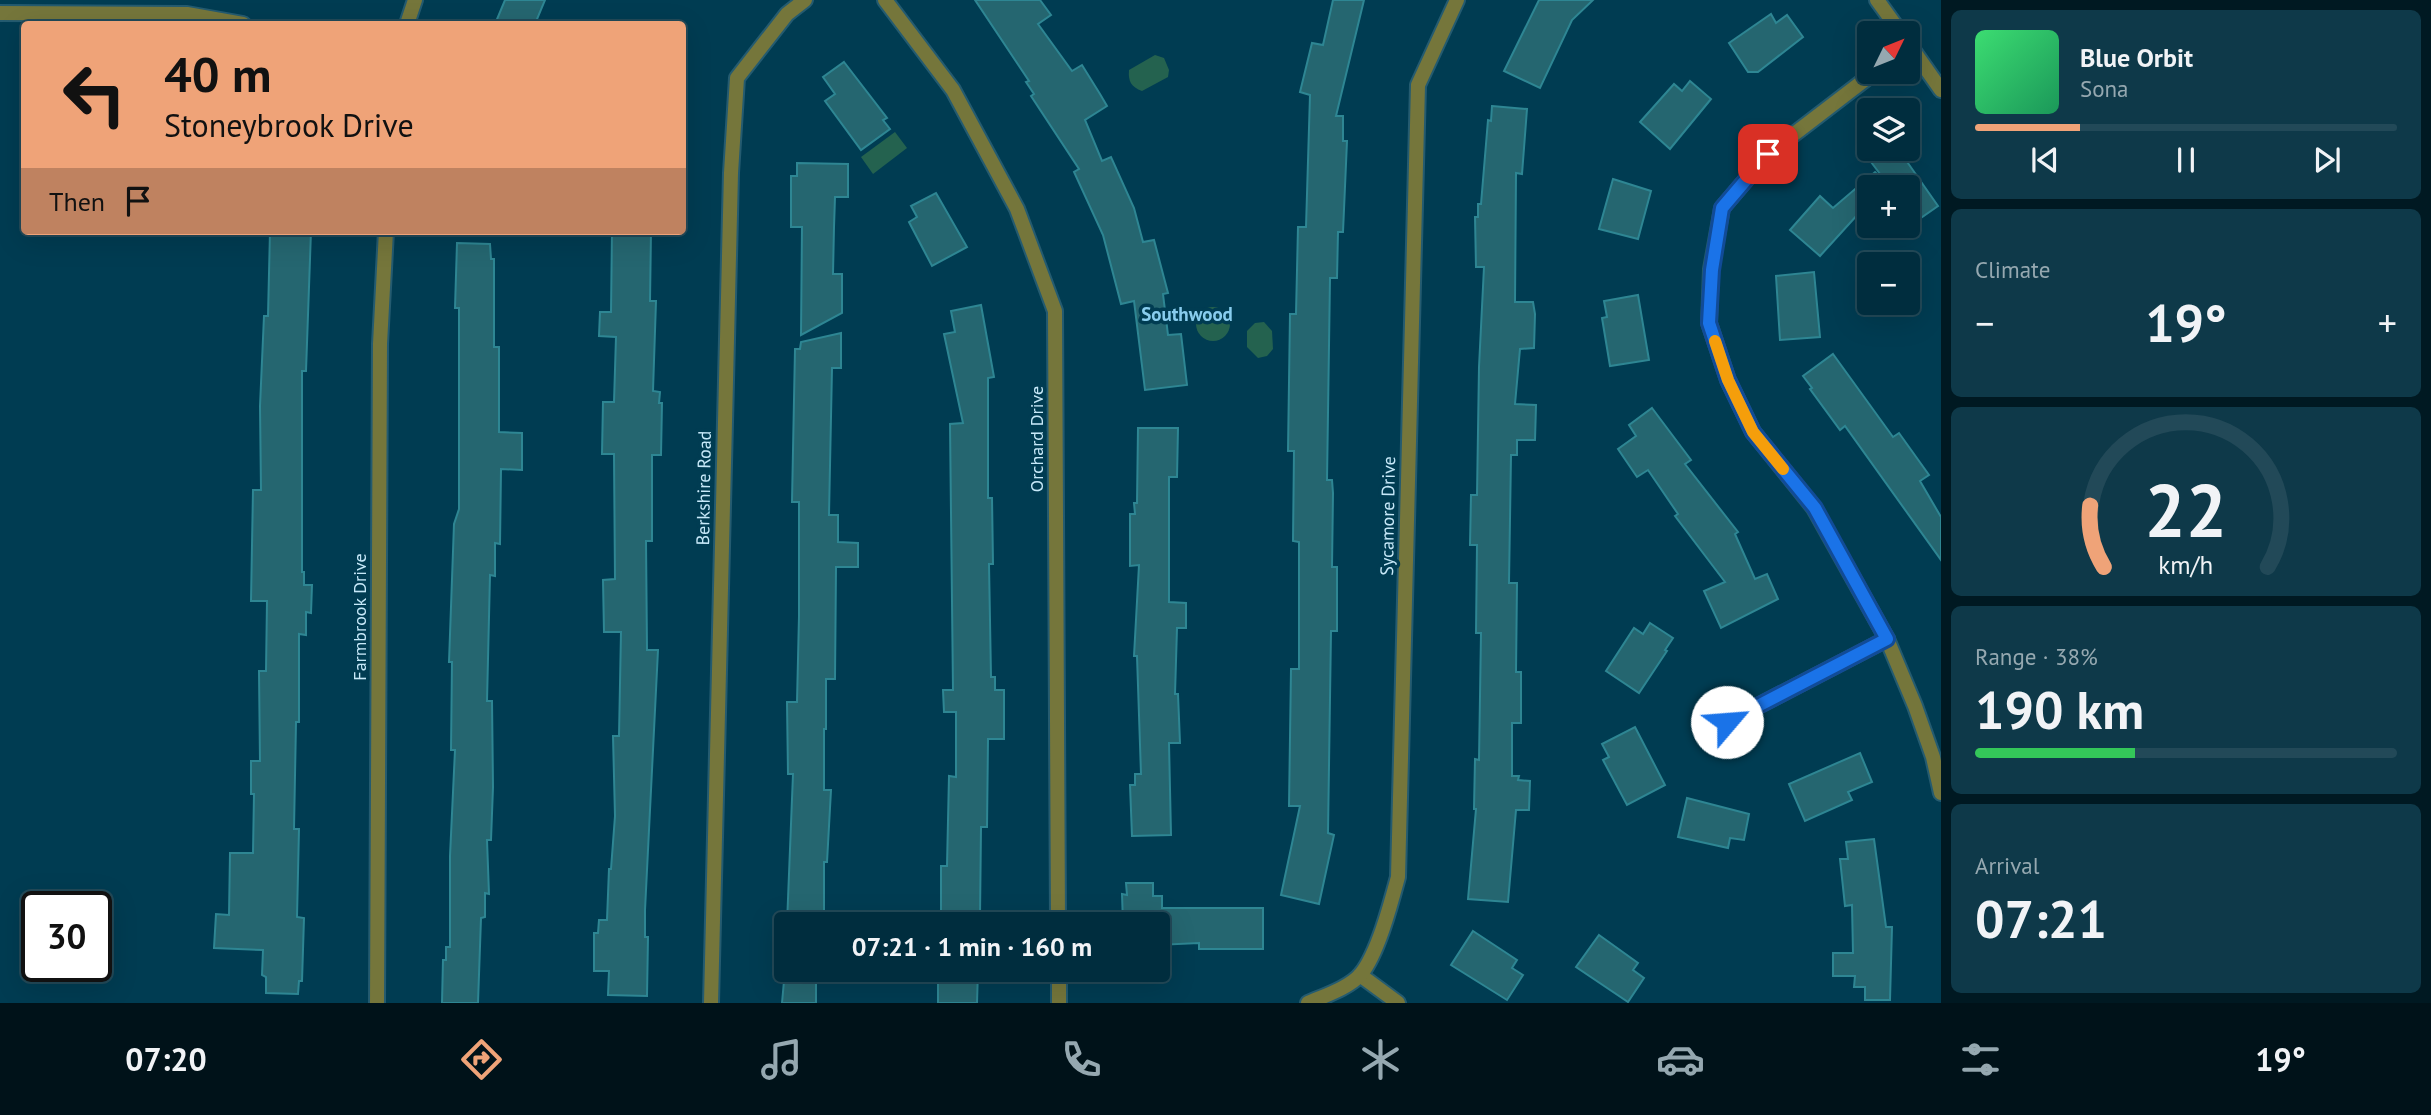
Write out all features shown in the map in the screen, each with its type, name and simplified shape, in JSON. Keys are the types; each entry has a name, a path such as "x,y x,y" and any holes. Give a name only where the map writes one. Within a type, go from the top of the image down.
{"street":[{"path":"408,21 415,0"},
{"name":"Berkshire Road","path":"711,1003 731,173 737,78 787,14 805,0"},
{"name":"Orchard Drive","path":"885,0 953,90 1017,209 1055,311 1058,912"},
{"name":"Sycamore Drive","path":"1360,975 1387,918 1398,877 1418,85 1457,0"},
{"path":"1877,0 1892,21"},
{"path":"0,13 187,13 228,21"},
{"path":"1920,61 1941,90"},
{"path":"1859,84 1768,154 1722,208 1712,270 1709,323 1728,380 1753,432 1815,508 1887,639 1933,757 1941,793"},
{"name":"Farmbrook Drive","path":"377,1003 380,344 386,235"},
{"path":"1727,722 1887,639"},
{"path":"1308,1003 1336,991 1360,975 1398,1003"},
{"path":"1059,982 1059,1003"}],"shaded area":[{"path":"1155,55 1164,58 1169,70 1168,77 1142,91 1135,88 1129,77 1129,70"},
{"path":"895,132 907,148 873,174 861,157"},
{"path":"1213,307 1225,312 1230,324 1225,336 1213,341 1201,336 1196,324 1201,312"},
{"path":"1264,322 1272,331 1273,349 1267,356 1258,358 1247,347 1247,331 1255,323"}],"building":[{"path":"505,0 545,0 536,21 496,21"},
{"path":"975,0 1040,0 1051,15 1038,24 1072,71 1082,65 1107,106 1085,120 1102,161 1111,157 1134,208 1143,242 1154,240 1168,293 1163,294 1168,335 1181,334 1187,385 1145,390 1134,301 1121,304 1103,235 1074,172 1079,169 1031,96 1034,94 1026,82 1029,81"},
{"path":"1333,0 1364,0 1336,116 1343,116 1343,141 1347,141 1343,232 1338,232 1337,278 1330,278 1327,480 1332,480 1333,493 1332,567 1337,567 1337,631 1331,631 1328,833 1334,835 1319,904 1281,895 1300,806 1289,806 1291,669 1299,669 1299,542 1293,541 1294,451 1288,451 1290,314 1296,314 1298,227 1306,227 1310,95 1300,92 1312,43 1323,45"},
{"path":"1539,0 1593,0 1572,20 1540,88 1504,71"},
{"path":"1771,14 1776,23 1787,15 1803,37 1758,72 1748,72 1729,43"},
{"path":"844,62 887,118 883,120 890,129 861,150 825,101 835,94 823,77"},
{"path":"1690,81 1711,99 1670,149 1640,122 1674,84 1682,91"},
{"path":"1492,106 1527,109 1522,174 1516,173 1515,302 1533,302 1535,314 1534,348 1520,349 1515,404 1536,405 1535,440 1517,440 1517,455 1511,455 1509,583 1517,583 1516,672 1521,672 1521,723 1512,723 1512,776 1519,776 1518,780 1530,781 1529,810 1516,810 1508,902 1468,899 1476,809 1475,759 1479,760 1481,633 1476,633 1477,545 1470,545 1471,495 1477,495 1484,267 1476,267 1475,217 1478,217 1478,204 1481,204 1488,120 1491,121"},
{"path":"1906,161 1916,175 1881,175 1871,162"},
{"path":"797,163 848,164 848,197 835,197 833,274 842,274 842,313 801,335 802,227 791,227 791,176 797,176"},
{"path":"1613,179 1651,191 1638,239 1599,229"},
{"path":"1920,180 1938,206 1920,219"},
{"path":"1857,187 1857,215 1820,256 1790,230 1820,196 1833,208"},
{"path":"936,193 967,247 932,266 909,222 917,217 911,206"},
{"path":"270,235 311,235 306,371 302,371 302,572 304,585 312,585 311,613 306,612 306,635 299,634 299,722 296,722 294,829 299,829 297,917 304,918 302,981 299,981 298,994 266,993 266,977 262,975 263,950 214,948 216,914 229,915 230,853 253,853 254,794 251,794 251,761 260,761 259,671 266,671 267,601 251,601 253,490 261,490 260,406 264,316 268,316"},
{"path":"612,235 651,235 650,301 656,301 653,391 660,392 659,403 662,403 661,455 652,455 652,541 646,541 647,650 658,650 645,910 645,937 648,937 647,996 608,995 609,971 594,971 594,933 598,933 599,920 607,920 615,816 613,736 619,736 621,632 604,632 603,580 615,579 614,454 602,454 603,402 614,402 616,337 599,336 600,312 611,312"},
{"path":"457,243 490,244 491,259 494,259 494,347 499,347 499,432 522,433 522,470 501,469 500,544 495,543 495,576 490,575 487,701 492,701 493,787 491,840 487,840 489,894 485,893 485,917 481,918 478,1003 442,1003 443,960 446,960 446,947 450,947 450,856 455,750 451,750 452,662 449,662 454,524 459,509 459,308 455,308"},
{"path":"1814,272 1820,337 1780,340 1776,276"},
{"path":"1638,295 1649,360 1610,366 1602,318 1607,317 1604,301"},
{"path":"981,305 994,377 988,378 988,498 992,498 993,564 989,564 991,677 995,677 995,690 1004,690 1004,739 988,739 987,827 981,827 980,912 941,912 941,866 947,866 949,776 956,777 956,712 944,712 943,690 953,690 950,424 963,423 944,334 955,332 951,311"},
{"path":"841,333 841,368 832,368 829,515 838,515 838,542 858,543 858,567 836,567 835,679 826,679 824,729 824,790 831,790 827,862 824,862 824,912 787,912 793,774 788,774 787,702 797,702 799,616 799,502 792,502 795,349 800,349 801,342"},
{"path":"1833,354 1893,437 1899,433 1929,475 1920,481 1941,517 1941,560 1845,426 1840,430 1803,376"},
{"path":"1652,408 1691,460 1685,464 1738,532 1735,534 1755,579 1767,574 1778,599 1721,628 1704,591 1725,582 1675,516 1678,514 1648,470 1637,477 1618,449 1636,436 1629,425"},
{"path":"1138,428 1178,428 1177,477 1169,477 1169,602 1186,603 1186,628 1177,628 1175,694 1178,694 1180,743 1169,743 1171,835 1132,836 1130,785 1135,785 1135,774 1141,774 1137,656 1134,656 1139,565 1130,566 1130,514 1135,514 1134,503 1137,503"},
{"path":"1650,623 1673,638 1639,693 1606,671 1634,628 1643,634"},
{"path":"1635,727 1665,785 1627,805 1603,760 1609,757 1602,744"},
{"path":"1860,753 1872,782 1848,792 1852,800 1805,821 1789,784"},
{"path":"1687,798 1749,814 1744,840 1730,838 1728,848 1678,837"},
{"path":"1874,839 1886,927 1892,927 1890,1000 1865,1000 1865,987 1854,987 1855,976 1833,976 1833,953 1853,953 1852,905 1845,906 1840,859 1848,859 1846,842"},
{"path":"1126,883 1153,883 1153,896 1162,896 1162,908 1263,908 1263,949 1199,949 1199,943 1170,944 1170,912 1123,912 1122,894 1127,895"},
{"path":"1473,931 1517,960 1512,968 1523,975 1507,1000 1451,965"},
{"path":"1599,935 1638,963 1633,970 1644,978 1628,1002 1576,967"},
{"path":"784,982 816,982 816,1003 782,1003"},
{"path":"938,982 978,982 977,1003 938,1003"}],"slow traffic":[{"path":"1715,341 1728,380 1753,432 1783,469"}],"district":[{"name":"Southwood","path":"1187,314"}],"route":[{"path":"1727,722 1887,639 1815,508 1753,432 1728,380 1709,323 1712,270 1722,208 1768,154"}]}
